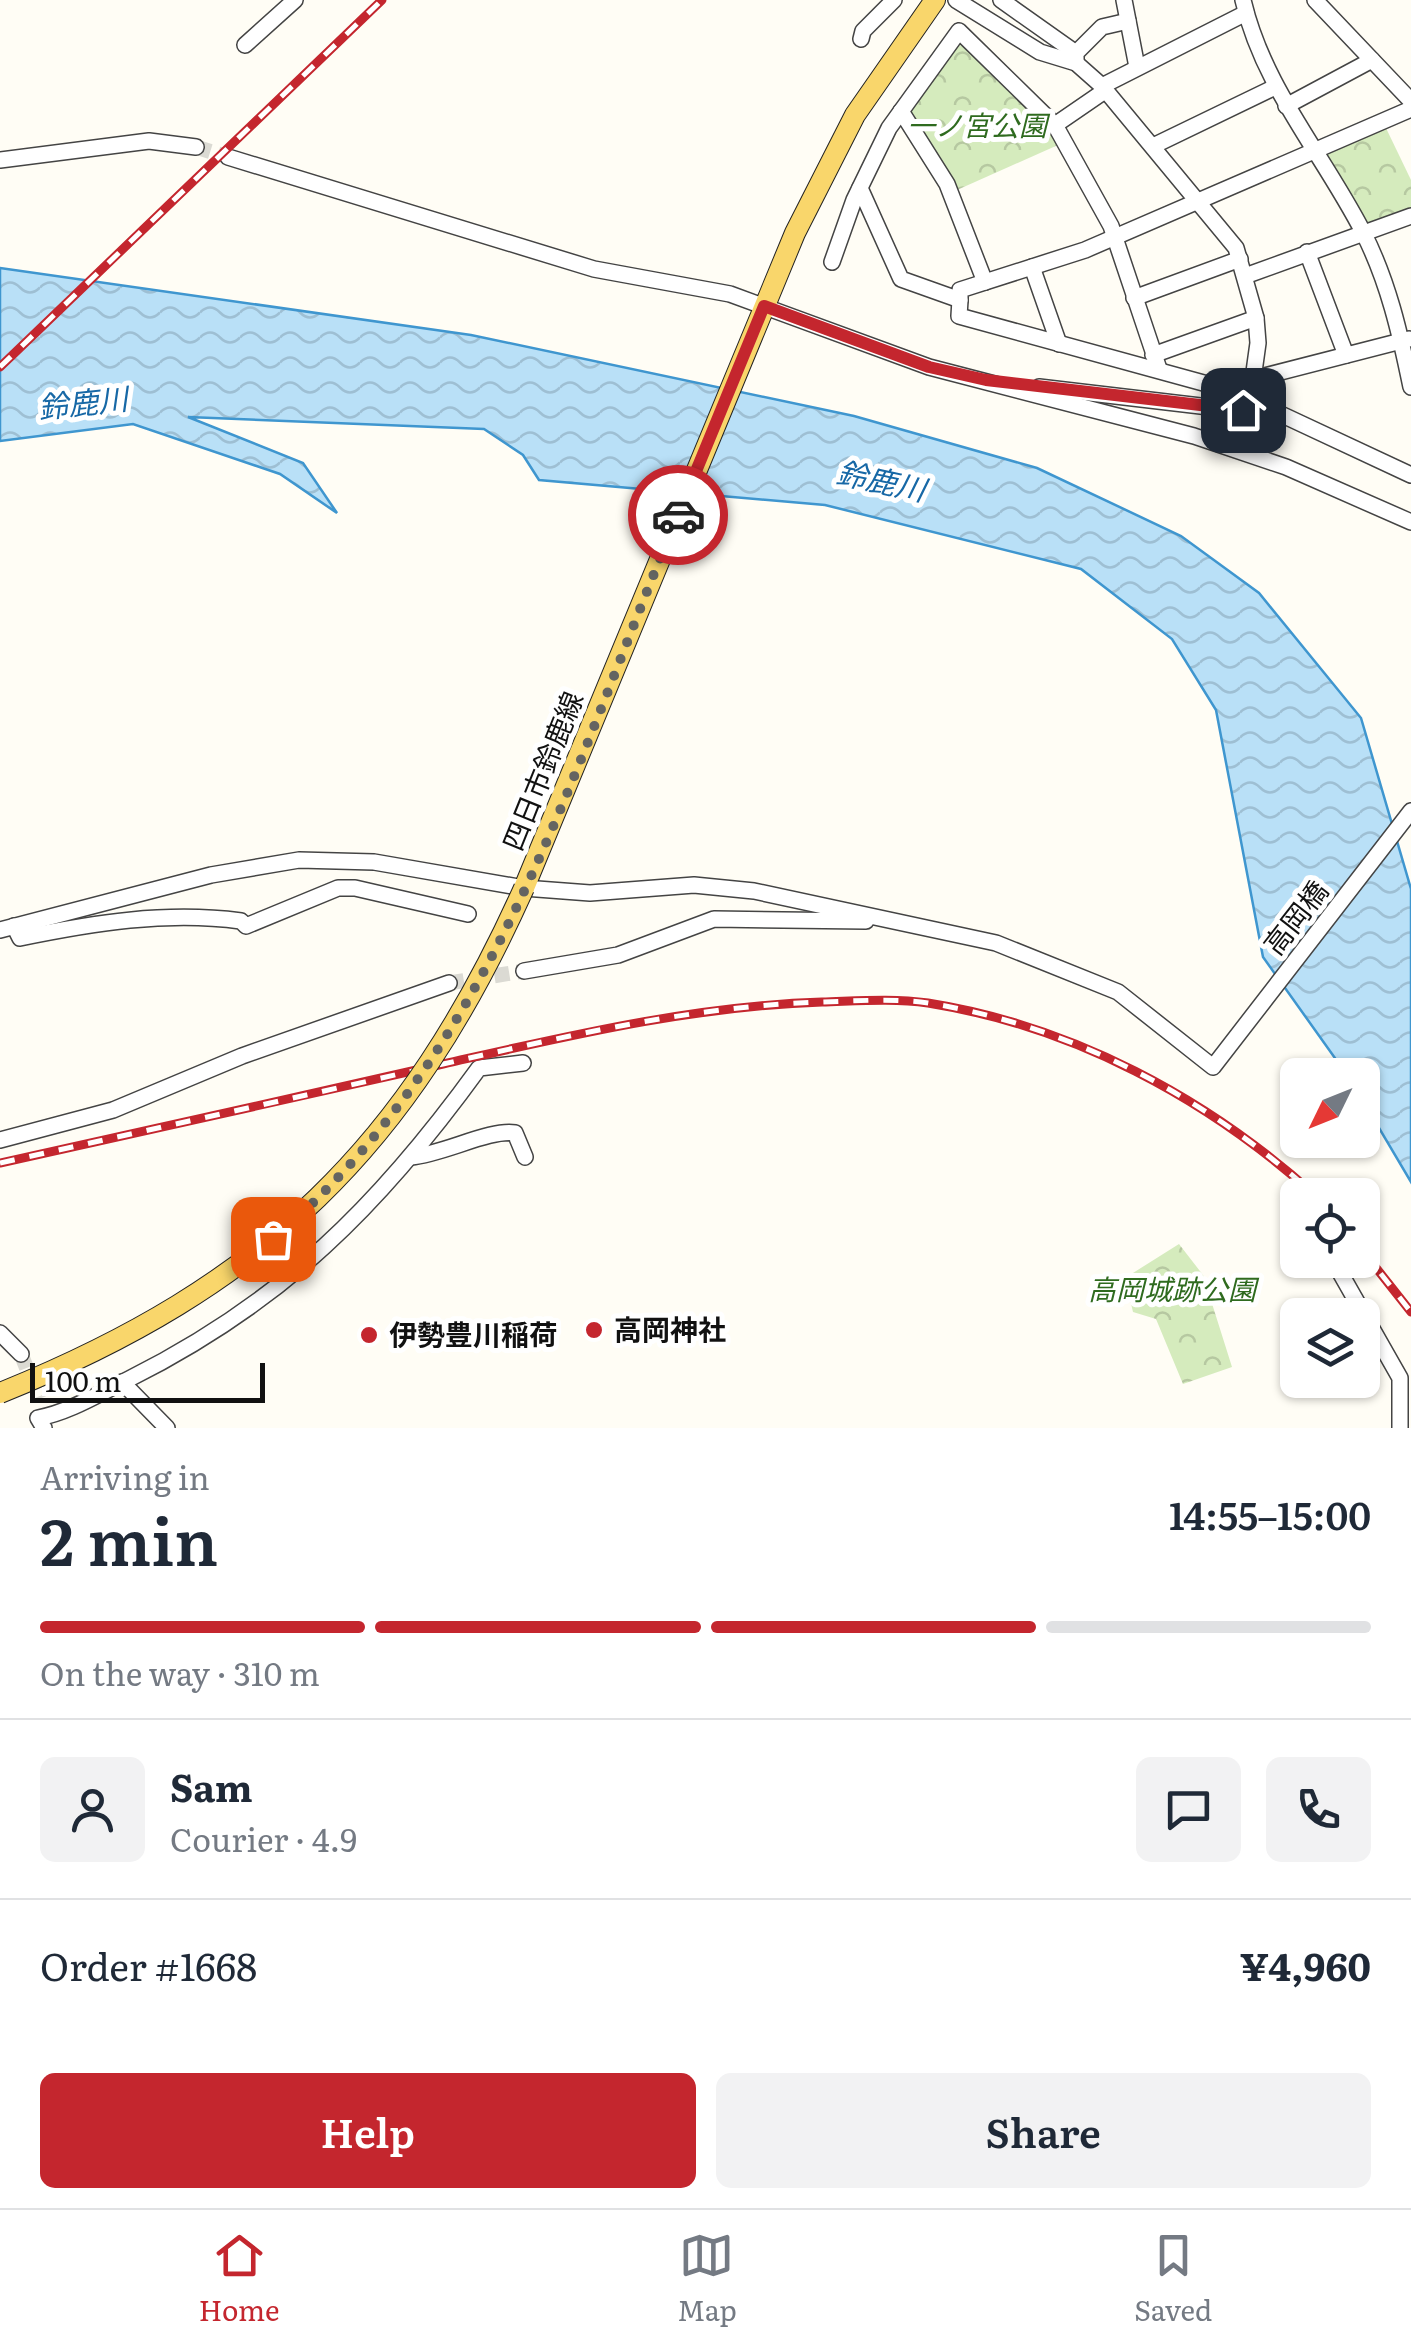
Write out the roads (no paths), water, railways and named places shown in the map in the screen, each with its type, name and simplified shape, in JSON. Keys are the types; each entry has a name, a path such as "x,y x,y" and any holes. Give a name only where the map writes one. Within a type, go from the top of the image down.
{"main road":[{"name":"四日市鈴鹿線","path":"0,1394 142,1328 249,1258 308,1207 373,1141 419,1083 468,1005 535,866 802,216 855,114 935,0"}],"street":[{"path":"245,45 294,0"},
{"path":"861,39 863,31 894,0"},
{"path":"956,0 1040,52 1076,58"},
{"path":"986,380 1243,410 1254,379 1256,318 1240,259 1104,88 1076,58 1001,0"},
{"path":"1124,0 1137,66"},
{"path":"1315,0 1411,101"},
{"path":"1056,125 1137,66 1244,6 1275,87 1364,234 1406,340 1411,387"},
{"path":"1076,58 1102,27 1128,21"},
{"path":"832,262 860,188 901,111 959,31 1056,125 1113,238 1156,362"},
{"path":"1286,106 1372,60"},
{"path":"1153,146 1275,87"},
{"path":"1411,110 1113,238 960,290 959,316 1059,344 1156,362 1247,398 1411,475"},
{"path":"901,111 947,184 985,282"},
{"path":"0,160 148,141 196,147"},
{"path":"228,158 594,268 730,294 762,311 929,367 1286,466 1411,522"},
{"path":"860,188 901,279 960,300"},
{"path":"1245,276 1411,216"},
{"path":"1307,252 1346,355"},
{"path":"1134,298 1240,259"},
{"path":"1032,267 1059,344"},
{"path":"1156,362 1256,318"},
{"path":"1254,379 1406,340"},
{"name":"高岡橋","path":"905,921 996,944 1118,992 1213,1067 1411,811"},
{"path":"7,928 211,874 299,860 374,862 524,888 590,894 694,884 905,921"},
{"path":"7,928 20,938 137,918 241,920 246,926 338,888 354,888 468,914"},
{"path":"524,971 618,955 714,919 905,921"},
{"path":"0,1140 123,1106 242,1056 449,983"},
{"path":"39,1399 45,1422 274,1293 411,1157 479,1068 523,1063"},
{"path":"411,1157 463,1147 502,1130 516,1132 526,1157"},
{"path":"1343,1278 1400,1378 1400,1428"},
{"path":"0,1333 21,1354"},
{"path":"122,1382 167,1428"}],"water":[{"name":"鈴鹿川","path":"0,268 471,335 854,416 1037,468 1181,536 1259,593 1361,718 1411,889 1411,1182 1380,1130 1380,1058 1335,1058 1263,957 1216,710 1172,639 1081,569 825,505 539,480 523,455 484,429 188,417 303,463 337,513 280,474 133,424 0,441"}],"tunnel":[{"path":"196,147 228,157"},
{"path":"449,983 524,971"},
{"path":"21,1354 39,1399"}],"railway":[{"path":"0,367 382,0"},
{"path":"0,1163 631,1024 726,1009 888,1000 982,1014 1086,1048 1183,1098 1229,1127 1295,1178"},
{"path":"1380,1273 1411,1312"}],"place":[{"name":"高岡神社","path":"594,1330"},
{"name":"伊勢豊川稲荷","path":"369,1335"}],"park label":[{"name":"一ノ宮公園","path":"977,126"},
{"name":"高岡城跡公園","path":"1172,1290"}]}
